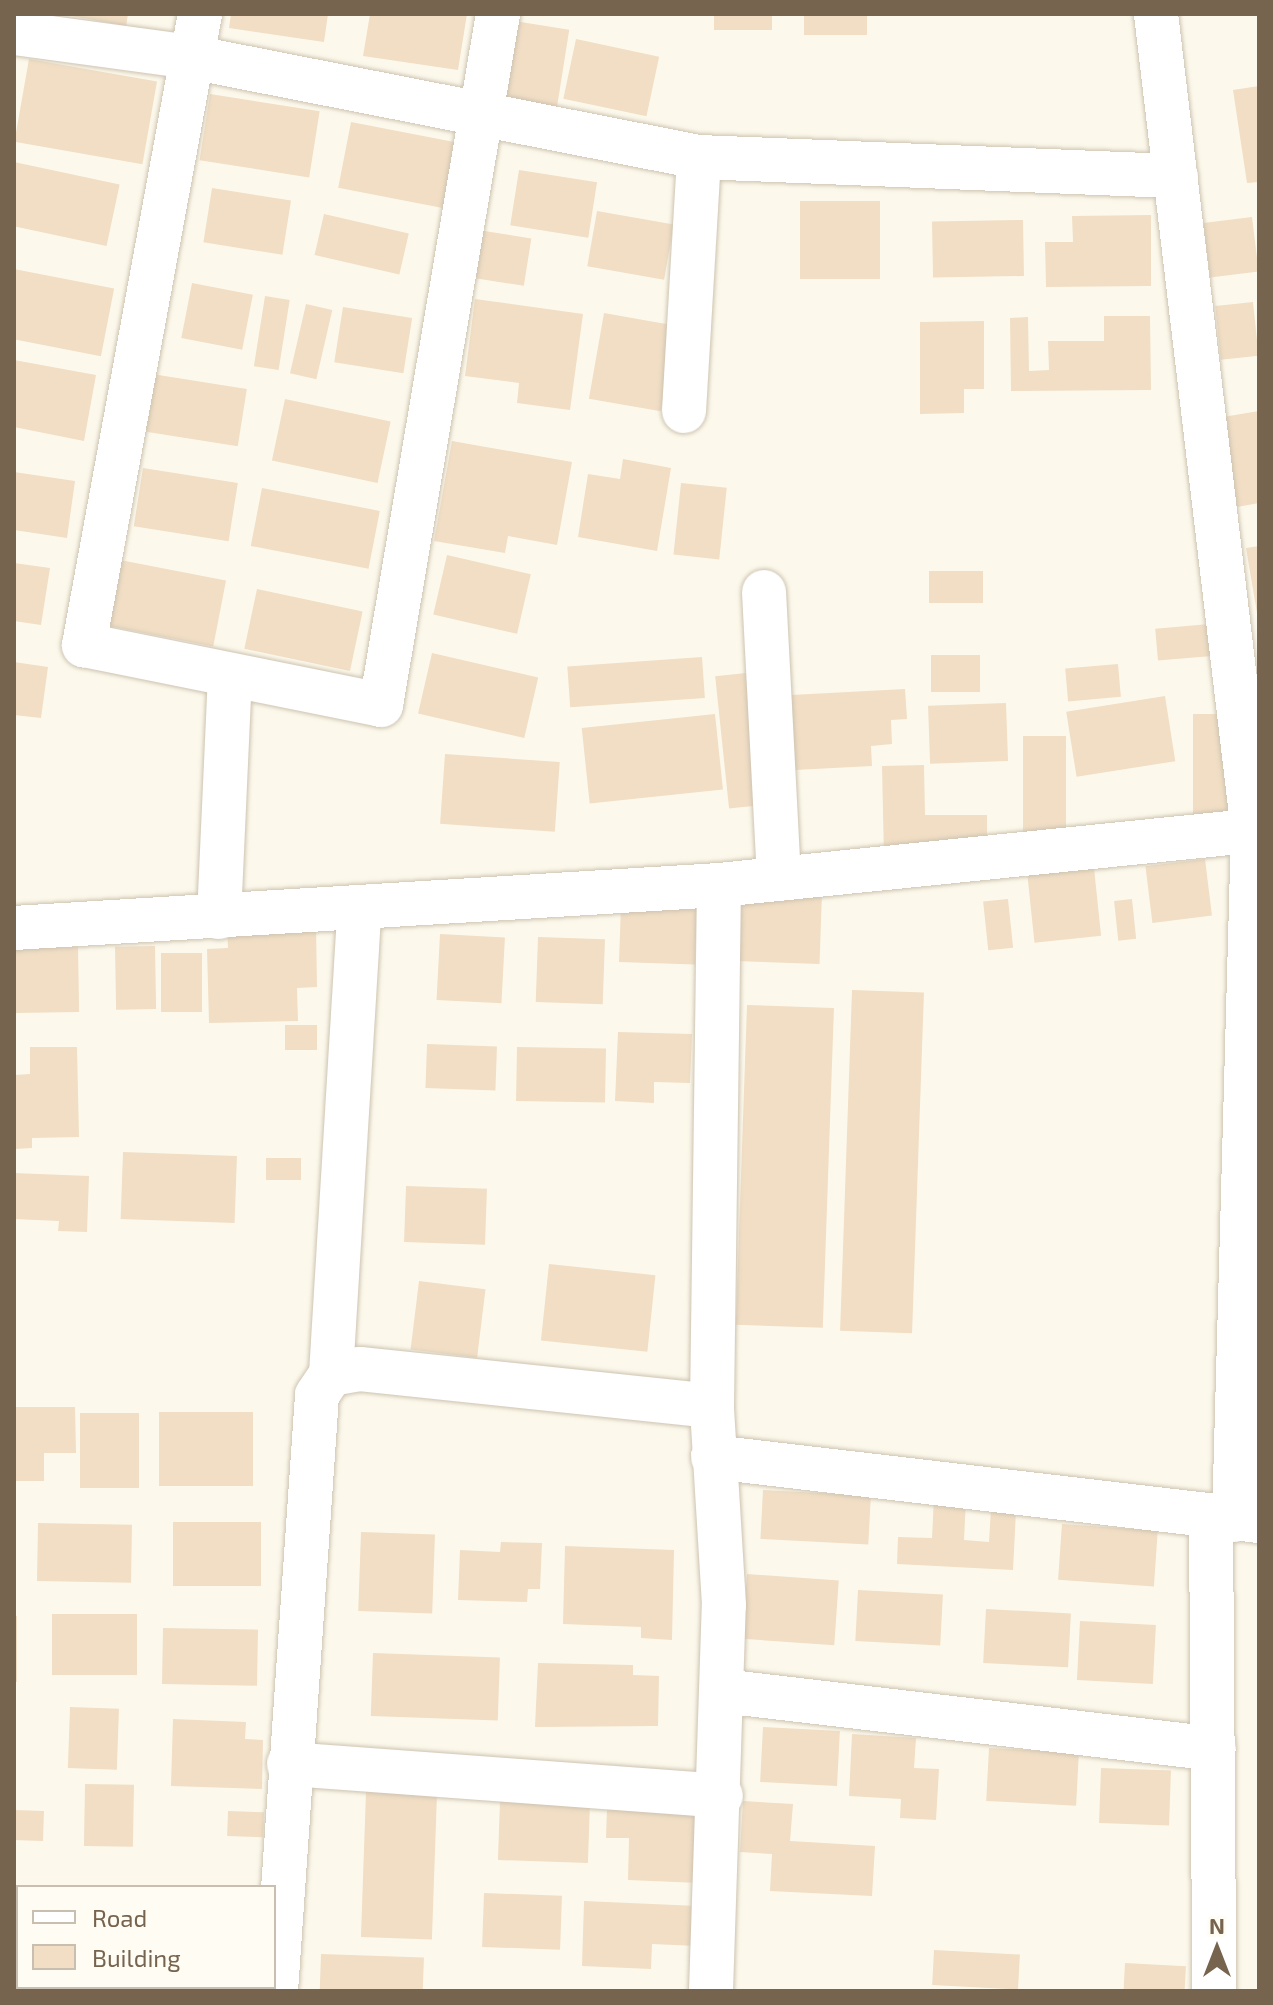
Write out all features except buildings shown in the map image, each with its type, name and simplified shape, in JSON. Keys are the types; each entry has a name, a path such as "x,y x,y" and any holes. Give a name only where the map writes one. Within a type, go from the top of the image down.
{"street":[{"path":"200,14 84,645 381,705 479,109 498,14"},
{"path":"1156,14 1256,830 1235,1520 1214,1749 1214,1991"},
{"path":"14,33 191,57 479,109 699,157 1176,176"},
{"path":"684,411 699,157"},
{"path":"764,592 779,879"},
{"path":"219,917 230,675"},
{"path":"14,928 359,910 719,885 1256,830"},
{"path":"711,1991 721,1796 724,1605 712,1406 719,885"},
{"path":"276,1991 289,1764 317,1395 331,1374 359,910"},
{"path":"331,1374 360,1369 712,1406"},
{"path":"713,1457 1235,1520"},
{"path":"722,1691 1214,1749"},
{"path":"289,1764 721,1796"}]}
